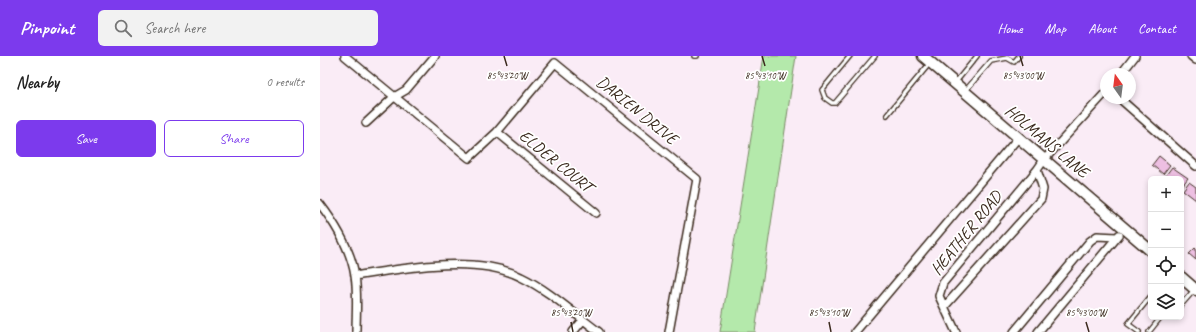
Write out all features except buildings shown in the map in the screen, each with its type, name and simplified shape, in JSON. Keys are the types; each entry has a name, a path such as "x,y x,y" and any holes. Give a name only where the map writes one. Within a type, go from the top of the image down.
{"main road":[{"name":"HOLMANS LANE","path":"926,59 1148,248"},
{"path":"1184,279 1196,289"}],"street":[{"path":"345,56 394,97"},
{"path":"366,123 394,97 406,90 435,56"},
{"path":"1126,68 1135,56"},
{"path":"1191,56 1196,60"},
{"name":"DARIEN DRIVE","path":"394,97 469,158 497,132 555,63 696,179 669,332"},
{"name":"HEATHER ROAD","path":"956,332 939,296 943,283 1044,160 1100,99"},
{"path":"1126,104 1196,166"},
{"name":"ELDER COURT","path":"497,132 596,213"},
{"path":"855,332 1018,138"},
{"path":"945,306 1040,199 1043,189 1037,170"},
{"path":"320,204 334,223 345,243 355,276 356,332"},
{"path":"1038,332 1124,228"},
{"path":"1014,332 1090,241 1097,236 1117,237"},
{"path":"355,276 429,266 493,267 520,276 537,286 599,332"},
{"path":"573,332 583,320"}],"lane":[{"path":"850,56 822,90 825,98 832,103 836,103 875,56"},
{"path":"955,84 977,56"},
{"path":"965,92 991,61 1007,58 1014,62 1019,56"},
{"path":"888,115 926,59"},
{"path":"1184,302 1196,289"},
{"path":"1139,332 1128,324 1148,300"},
{"path":"1149,332 1159,320"}],"green space":[{"path":"764,56 796,56 755,332 720,332"}]}
